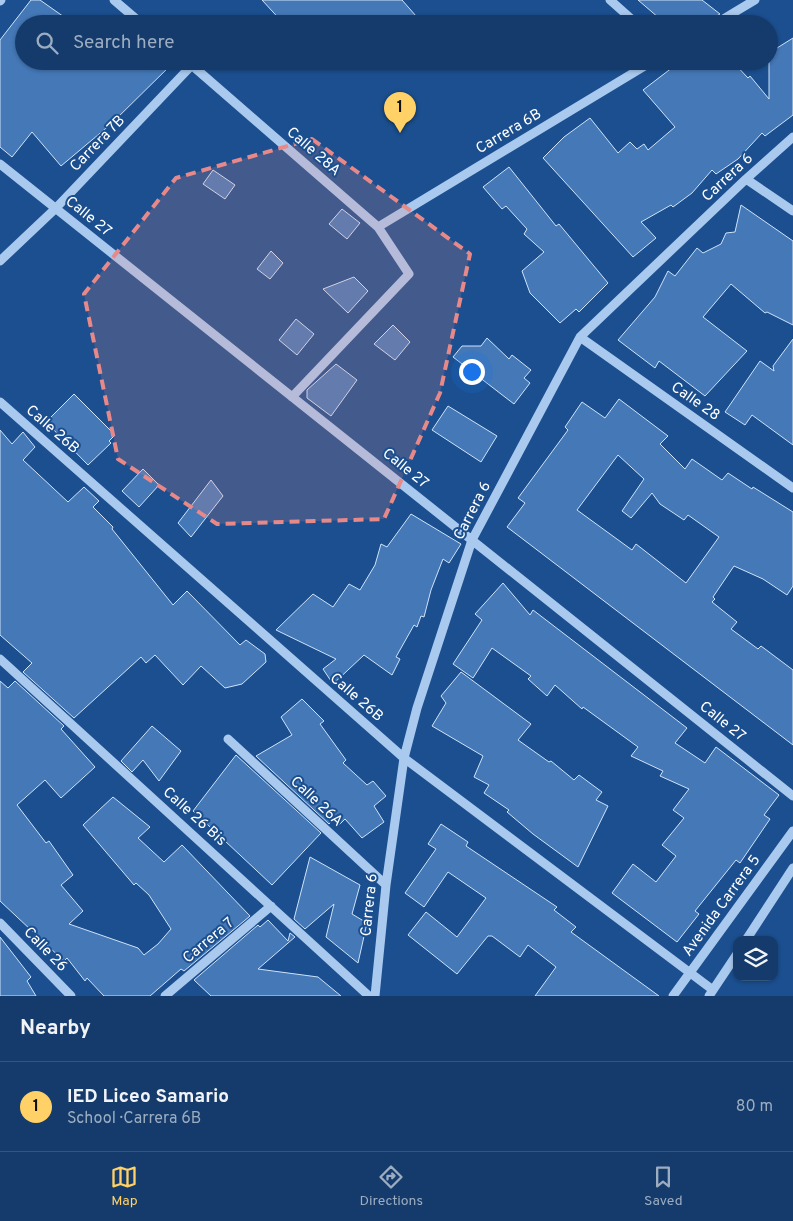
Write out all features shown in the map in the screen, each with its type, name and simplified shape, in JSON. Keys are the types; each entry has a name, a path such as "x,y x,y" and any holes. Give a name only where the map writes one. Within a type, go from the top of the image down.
{"street":[{"path":"114,0 132,15"},
{"path":"610,0 627,15"},
{"path":"730,15 755,0"},
{"name":"Carrera 7B","path":"0,261 56,208 183,70"},
{"name":"Calle 28A","path":"197,70 378,227 409,274 292,397"},
{"name":"Carrera 6B","path":"378,227 638,70"},
{"name":"Carrera 6","path":"375,996 386,885 404,758 417,708 472,540 580,337 746,179 793,138"},
{"name":"Calle 27","path":"0,164 793,796"},
{"path":"746,179 793,211"},
{"name":"Calle 28","path":"580,337 793,488"},
{"name":"Calle 26B","path":"0,402 404,758 690,974 711,993"},
{"name":"Calle 26 Bis","path":"0,659 369,996"},
{"name":"Calle 26A","path":"228,739 386,885"},
{"name":"Avenida Carrera 5","path":"673,996 793,831"},
{"path":"749,936 793,868"},
{"name":"Carrera 7","path":"165,996 271,906"},
{"name":"Calle 26","path":"0,923 71,996"},
{"path":"711,993 733,960"}],"highlighted area":[{"path":"312,139 470,254 440,393 384,519 217,524 118,459 84,294 176,178"}],"building":[{"path":"31,0 40,0 61,15 19,15"},
{"path":"262,0 402,0 415,15 276,15"},
{"path":"638,0 702,0 720,14 718,15 656,15"},
{"path":"15,21 15,70 166,70 111,124 61,166 32,132 12,157 0,147 0,40"},
{"path":"793,38 793,115 765,136 762,133 738,159 716,174 712,170 692,193 673,207 671,205 641,222 656,238 633,257 543,158 564,137 590,118 618,153 630,142 637,149 644,144 648,150 675,127 643,90 669,70 740,70 748,78 750,76 769,99 769,70 778,70 778,47"},
{"path":"509,167 556,226 559,224 608,283 579,312 576,309 560,323 530,293 522,271 544,252 524,234 527,229 506,206 502,209 483,187"},
{"path":"213,170 235,185 225,199 203,184"},
{"path":"741,205 793,241 793,325 767,312 765,313 731,284 703,317 747,351 705,396 659,361 655,368 618,340 655,297 668,271 675,276 697,248 703,253 721,244 726,233 735,232"},
{"path":"342,209 360,223 347,239 329,224"},
{"path":"271,251 283,263 270,279 257,269"},
{"path":"354,277 368,291 348,313 323,289"},
{"path":"296,319 314,334 297,355 279,340"},
{"path":"393,325 410,342 395,360 374,344"},
{"path":"487,338 509,359 512,355 531,370 524,378 530,383 514,404 453,357 462,346 481,346"},
{"path":"793,339 793,445 752,415 745,425 725,412 760,361 774,371 773,366"},
{"path":"336,364 357,380 331,416 307,398 307,390"},
{"path":"74,394 115,435 109,441 111,443 88,465 46,422"},
{"path":"619,399 668,436 660,444 685,469 692,459 722,480 728,473 793,512 793,586 787,595 763,579 734,566 713,597 715,599 712,602 737,622 731,629 758,649 761,646 793,670 793,745 507,527 525,503 518,498 568,430 565,427 582,402 605,418","holes":["618,455 644,479 622,511 631,518 652,493 660,504 684,520 688,515 719,537 686,583 636,544 632,550 577,510"]},
{"path":"448,406 497,436 481,462 432,430"},
{"path":"0,430 12,444 23,432 35,447 23,460 68,502 84,487 99,501 93,507 113,527 112,529 173,605 187,591 240,645 246,640 265,654 266,662 242,684 225,688 201,666 183,685 155,655 146,663 141,657 74,718 23,672 32,663 0,635"},
{"path":"143,469 159,485 139,507 122,491"},
{"path":"211,480 223,496 191,537 178,523"},
{"path":"411,514 461,544 449,563 443,559 431,590 424,617 421,616 417,627 414,625 396,657 400,659 392,675 364,655 333,684 323,669 336,659 276,630 313,594 333,607 349,584 360,590 375,565 381,544 387,547"},
{"path":"503,583 530,615 533,610 687,728 675,743 705,763 716,747 779,795 764,815 770,819 740,863 736,860 695,911 699,914 677,942 612,893 633,864 656,882 676,856 662,845 684,818 673,810 689,789 660,776 663,771 631,756 638,747 583,707 582,709 555,685 547,696 528,679 531,676 492,648 473,678 453,664 482,620 475,614"},
{"path":"461,672 531,724 518,740 549,762 551,761 574,780 579,775 602,792 596,800 608,806 578,867 533,834 507,812 509,810 484,793 489,785 474,777 483,756 432,726 446,703 441,696"},
{"path":"0,681 8,688 15,681 64,726 61,729 95,767 61,798 45,780 17,805 46,843 49,841 73,875 61,885 83,911 69,924 138,948 144,955 158,944 171,929 149,895 136,883 134,885 83,825 113,797 150,827 138,838 164,862 182,845 250,916 184,971 181,969 150,996 104,996 87,978 85,981 67,958 64,961 0,901"},
{"path":"302,699 324,721 320,724 346,760 343,763 367,785 373,781 386,796 374,806 384,822 362,838 345,819 339,825 333,820 329,824 256,756 292,735 281,717"},
{"path":"152,726 181,751 159,781 143,760 132,772 121,761"},
{"path":"236,755 321,833 272,885 193,811"},
{"path":"441,824 468,842 466,846 557,907 554,910 576,927 571,932 659,996 535,996 556,967 528,945 520,957 492,936 488,936 457,974 408,935 426,912 457,937 486,898 448,872 424,907 405,893 436,849 428,844"},
{"path":"310,857 360,885 352,914 367,923 358,963 326,937 334,904 305,929 294,919"},
{"path":"268,920 288,941 290,933 295,937 258,969 318,977 341,996 211,996 194,980 258,925 260,927"},
{"path":"0,937 31,977 27,981 36,996 0,996"}],"place":[{"name":"IED Liceo Samario","path":"400,133"}]}
